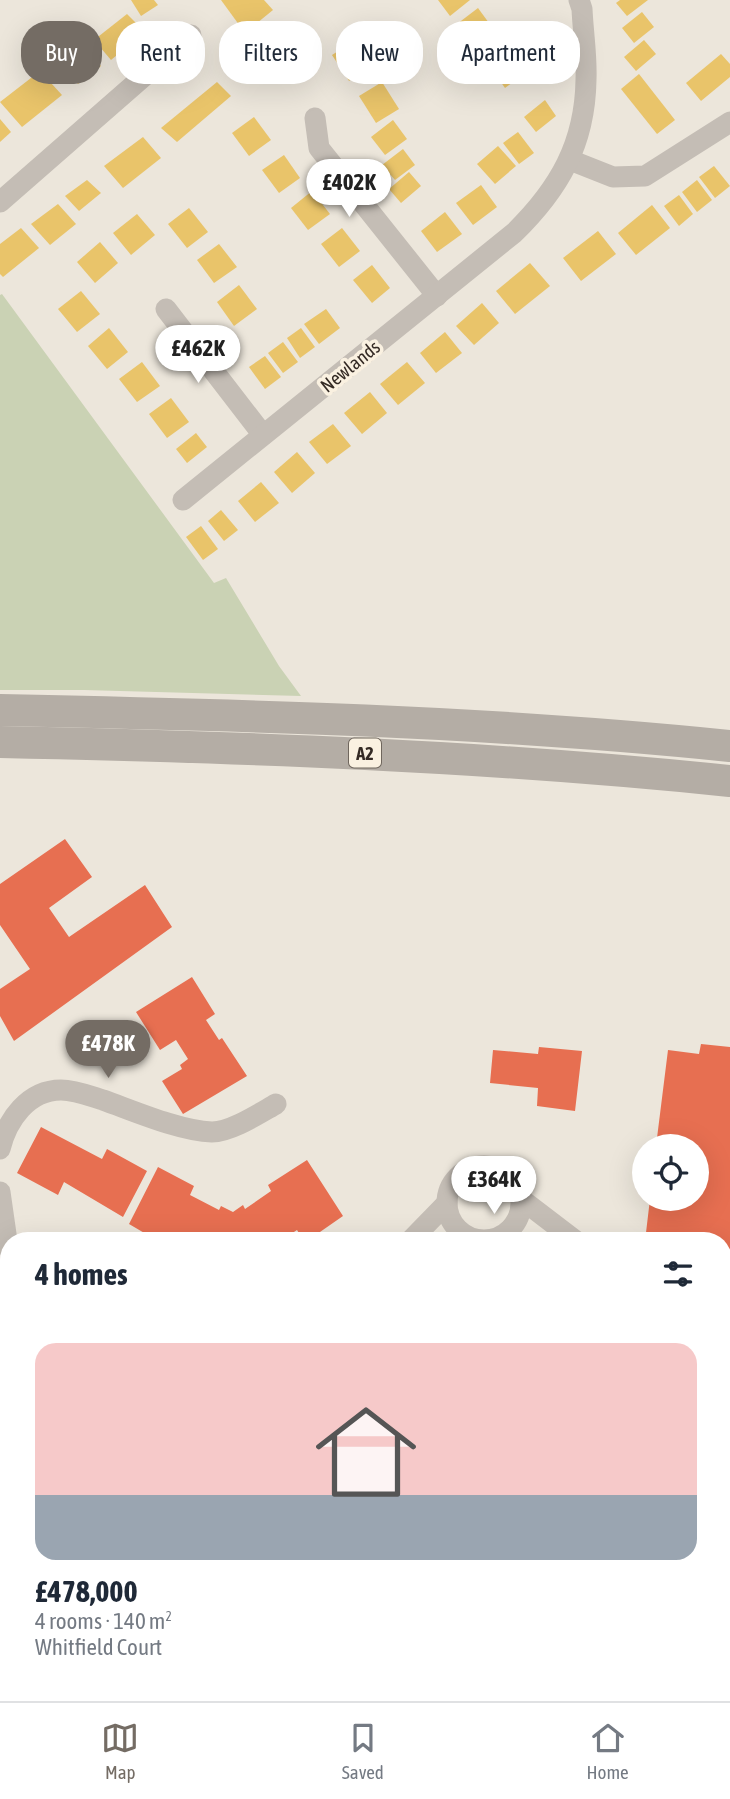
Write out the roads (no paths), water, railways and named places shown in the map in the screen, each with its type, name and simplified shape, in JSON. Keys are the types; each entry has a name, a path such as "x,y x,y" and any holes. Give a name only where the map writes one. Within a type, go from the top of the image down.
{"highway":[{"name":"A2","path":"0,710 423,722 611,734 730,746"},
{"name":"A2","path":"0,742 245,747 425,756 614,769 730,781"}],"street":[{"name":"Newlands","path":"183,500 437,296 539,209 570,160 583,119 587,78 579,0"},
{"path":"0,202 135,84"},
{"path":"315,118 319,148 437,296"},
{"path":"570,160 613,177 645,176 730,122"},
{"path":"166,309 264,435"},
{"path":"0,1149 4,1133 18,1110 44,1093 61,1090 84,1094 191,1129 214,1132 251,1118 276,1104"},
{"path":"456,1232 447,1203 449,1192 461,1174 481,1166 504,1170 518,1188 522,1199 521,1213 517,1224 507,1232"},
{"path":"0,1192 4,1232"},
{"path":"522,1199 564,1232"},
{"path":"419,1232 447,1203"}]}
